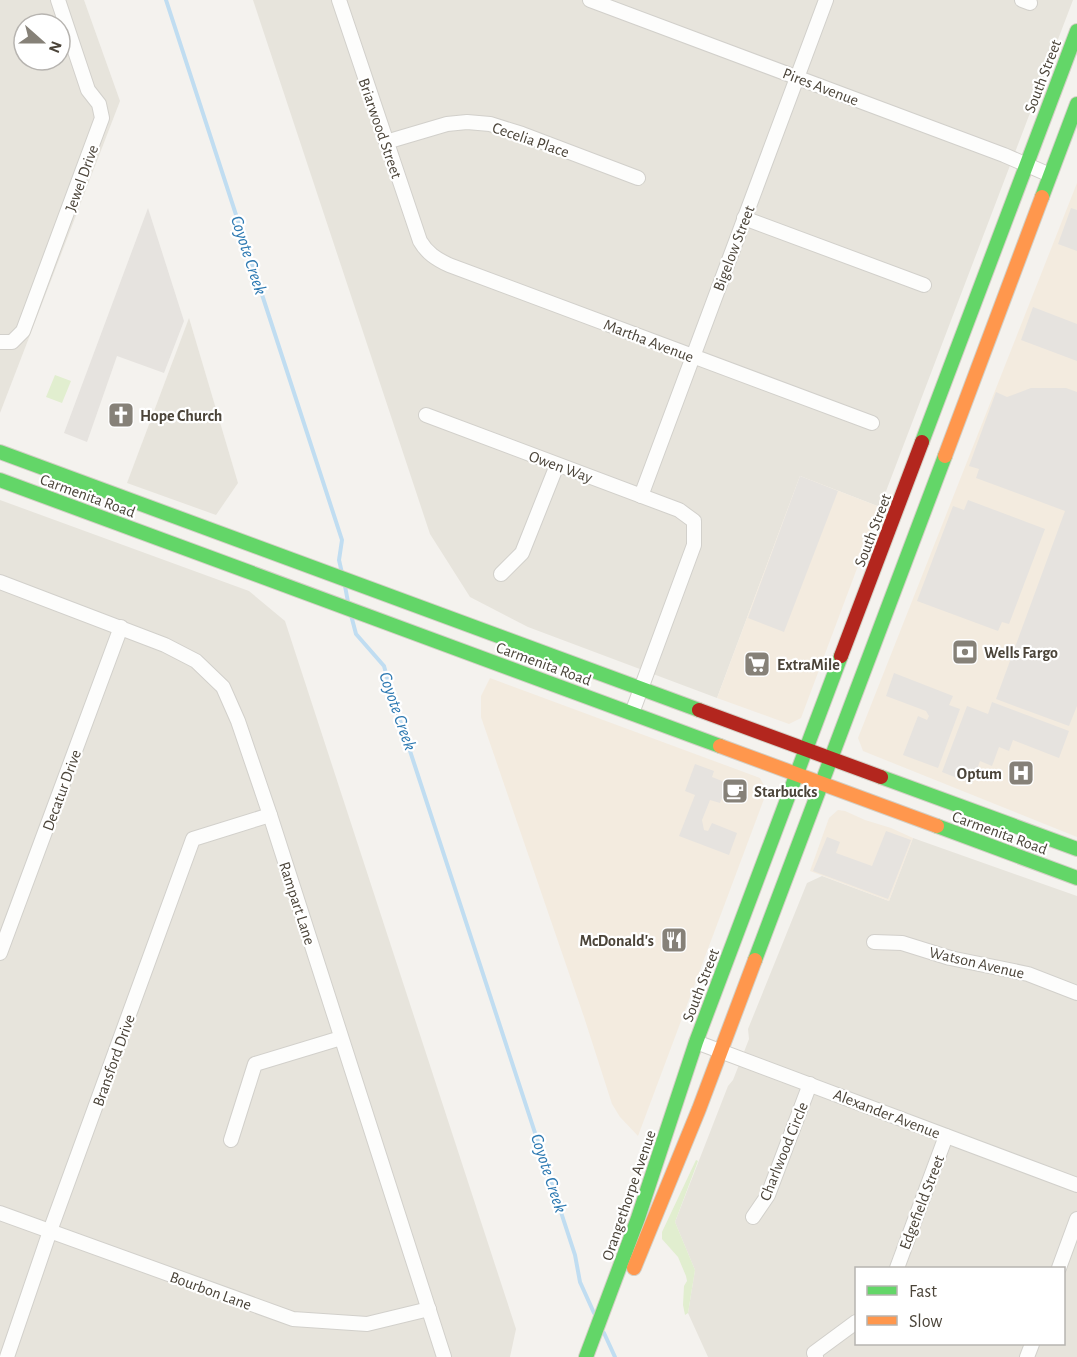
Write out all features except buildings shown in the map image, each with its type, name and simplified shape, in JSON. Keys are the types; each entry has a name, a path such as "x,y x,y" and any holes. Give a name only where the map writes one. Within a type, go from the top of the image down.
{"main road":[{"name":"South Street","path":"696,1042 1077,31"},
{"path":"721,1051 1077,104"},
{"name":"Carmenita Road","path":"0,452 1077,849"},
{"name":"Carmenita Road","path":"0,480 1077,878"},
{"name":"Orangethorpe Avenue","path":"586,1357 638,1218 696,1042"},
{"name":"Orangethorpe Avenue","path":"630,1280 721,1051"}],"street":[{"name":"Jewel Drive","path":"0,342 12,342 23,331 102,118 99,104 88,90 58,0"},
{"name":"Briarwood Street","path":"339,0 420,241 429,253"},
{"name":"Pires Avenue","path":"590,0 1027,164 1050,175"},
{"name":"Bigelow Street","path":"640,495 825,0"},
{"name":"Cecelia Place","path":"386,142 447,124 467,122 490,124 638,177"},
{"path":"744,218 924,285"},
{"name":"Martha Avenue","path":"429,253 449,265 872,423"},
{"name":"Owen Way","path":"426,415 679,510 694,521 694,545 641,688"},
{"path":"501,574 522,554 556,465"},
{"name":"Rampart Lane","path":"0,582 165,645 196,661 223,687 238,721 270,815 444,1357"},
{"name":"Decatur Drive","path":"0,953 121,627"},
{"path":"632,713 641,688"},
{"name":"Bransford Drive","path":"7,1357 50,1231 193,839 270,815"},
{"name":"Watson Avenue","path":"874,942 902,943 950,958 1028,974 1077,993"},
{"path":"231,1140 255,1064 341,1038"},
{"name":"Alexander Avenue","path":"696,1042 1077,1185"},
{"name":"Charlwood Circle","path":"753,1217 768,1195 810,1084"},
{"name":"Edgefield Street","path":"898,1267 946,1136"},
{"name":"Bourbon Lane","path":"0,1213 293,1319 367,1324 429,1309"},
{"path":"1060,1267 1077,1220"},
{"path":"816,1357 814,1353 855,1323"}],"shaded area":[{"path":"0,0 84,0 120,101 0,413"},
{"path":"253,0 1073,0 880,507 800,476 717,698 528,627 470,597 430,534"},
{"path":"1077,183 1077,837 863,751 858,738"},
{"path":"148,208 184,321 164,373 117,356 87,442 64,433"},
{"path":"1071,208 1077,210 1077,251 1058,244"},
{"path":"1033,307 1077,324 1077,361 1021,340"},
{"path":"189,318 238,483 216,515 127,483"},
{"path":"1031,388 1066,388 1077,392 1077,706 1069,726 996,699 1065,511 976,478 979,469 969,466 996,392 1007,397"},
{"path":"800,476 880,507 801,718 789,724 717,698"},
{"path":"800,476 838,491 784,632 748,618"},
{"path":"0,500 249,591 285,621 516,1329 510,1357 0,1357"},
{"path":"968,500 1045,529 1009,624 1002,622 998,631 917,601 953,506 964,510"},
{"path":"894,673 953,696 949,705 960,709 938,768 903,755 918,716 927,720 929,716 926,711 886,696"},
{"path":"490,678 760,778 767,791 638,1136 620,1117 612,1104 481,717 481,696"},
{"path":"992,702 1069,731 1059,758 1013,740 1009,751 999,747 992,766 980,761 972,784 942,772 967,706 988,714"},
{"path":"695,764 714,771 712,777 727,783 720,803 710,800 702,820 704,830 708,831 712,823 737,833 729,855 679,836 695,795 685,791"},
{"path":"838,810 913,838 889,901 810,871 829,818"},
{"path":"886,831 911,840 888,899 813,871 827,837 840,842 836,853 872,866"},
{"path":"913,838 1077,896 1077,1357 708,1357 688,1313 695,1270 675,1222 728,1086 733,1080 749,1039 748,1029 807,883 822,876 889,901"}],"green space":[{"path":"55,375 71,381 62,403 46,397"},
{"path":"696,1160 698,1161 675,1222 695,1270 688,1313 685,1315 683,1305 686,1276 678,1257 662,1239 662,1232"}],"waterway":[{"name":"Coyote Creek","path":"166,0 342,540 339,560 342,573"},
{"name":"Coyote Creek","path":"345,586 348,602"},
{"name":"Coyote Creek","path":"351,615 356,634 384,666 575,1255 580,1282 594,1313"},
{"name":"Coyote Creek","path":"604,1333 615,1357"}],"traffic: fast":[{"path":"922,442 1077,31"},
{"path":"1042,197 1077,104"},
{"path":"0,452 699,710"},
{"path":"755,960 945,456"},
{"path":"0,480 720,746"},
{"path":"586,1357 638,1218 696,1042 841,656"},
{"path":"881,777 1077,849"},
{"path":"937,826 1077,878"}],"traffic: slow":[{"path":"945,456 1042,197"},
{"path":"720,746 937,826"},
{"path":"634,1268 699,1109 755,960"}],"traffic: jam":[{"path":"841,656 922,442"},
{"path":"699,710 881,777"}],"place":[{"name":"Hope Church","path":"121,415"},
{"name":"Wells Fargo","path":"965,652"},
{"name":"ExtraMile","path":"757,664"},
{"name":"Optum","path":"1021,773"},
{"name":"Starbucks","path":"735,791"},
{"name":"McDonald's","path":"674,940"}]}
